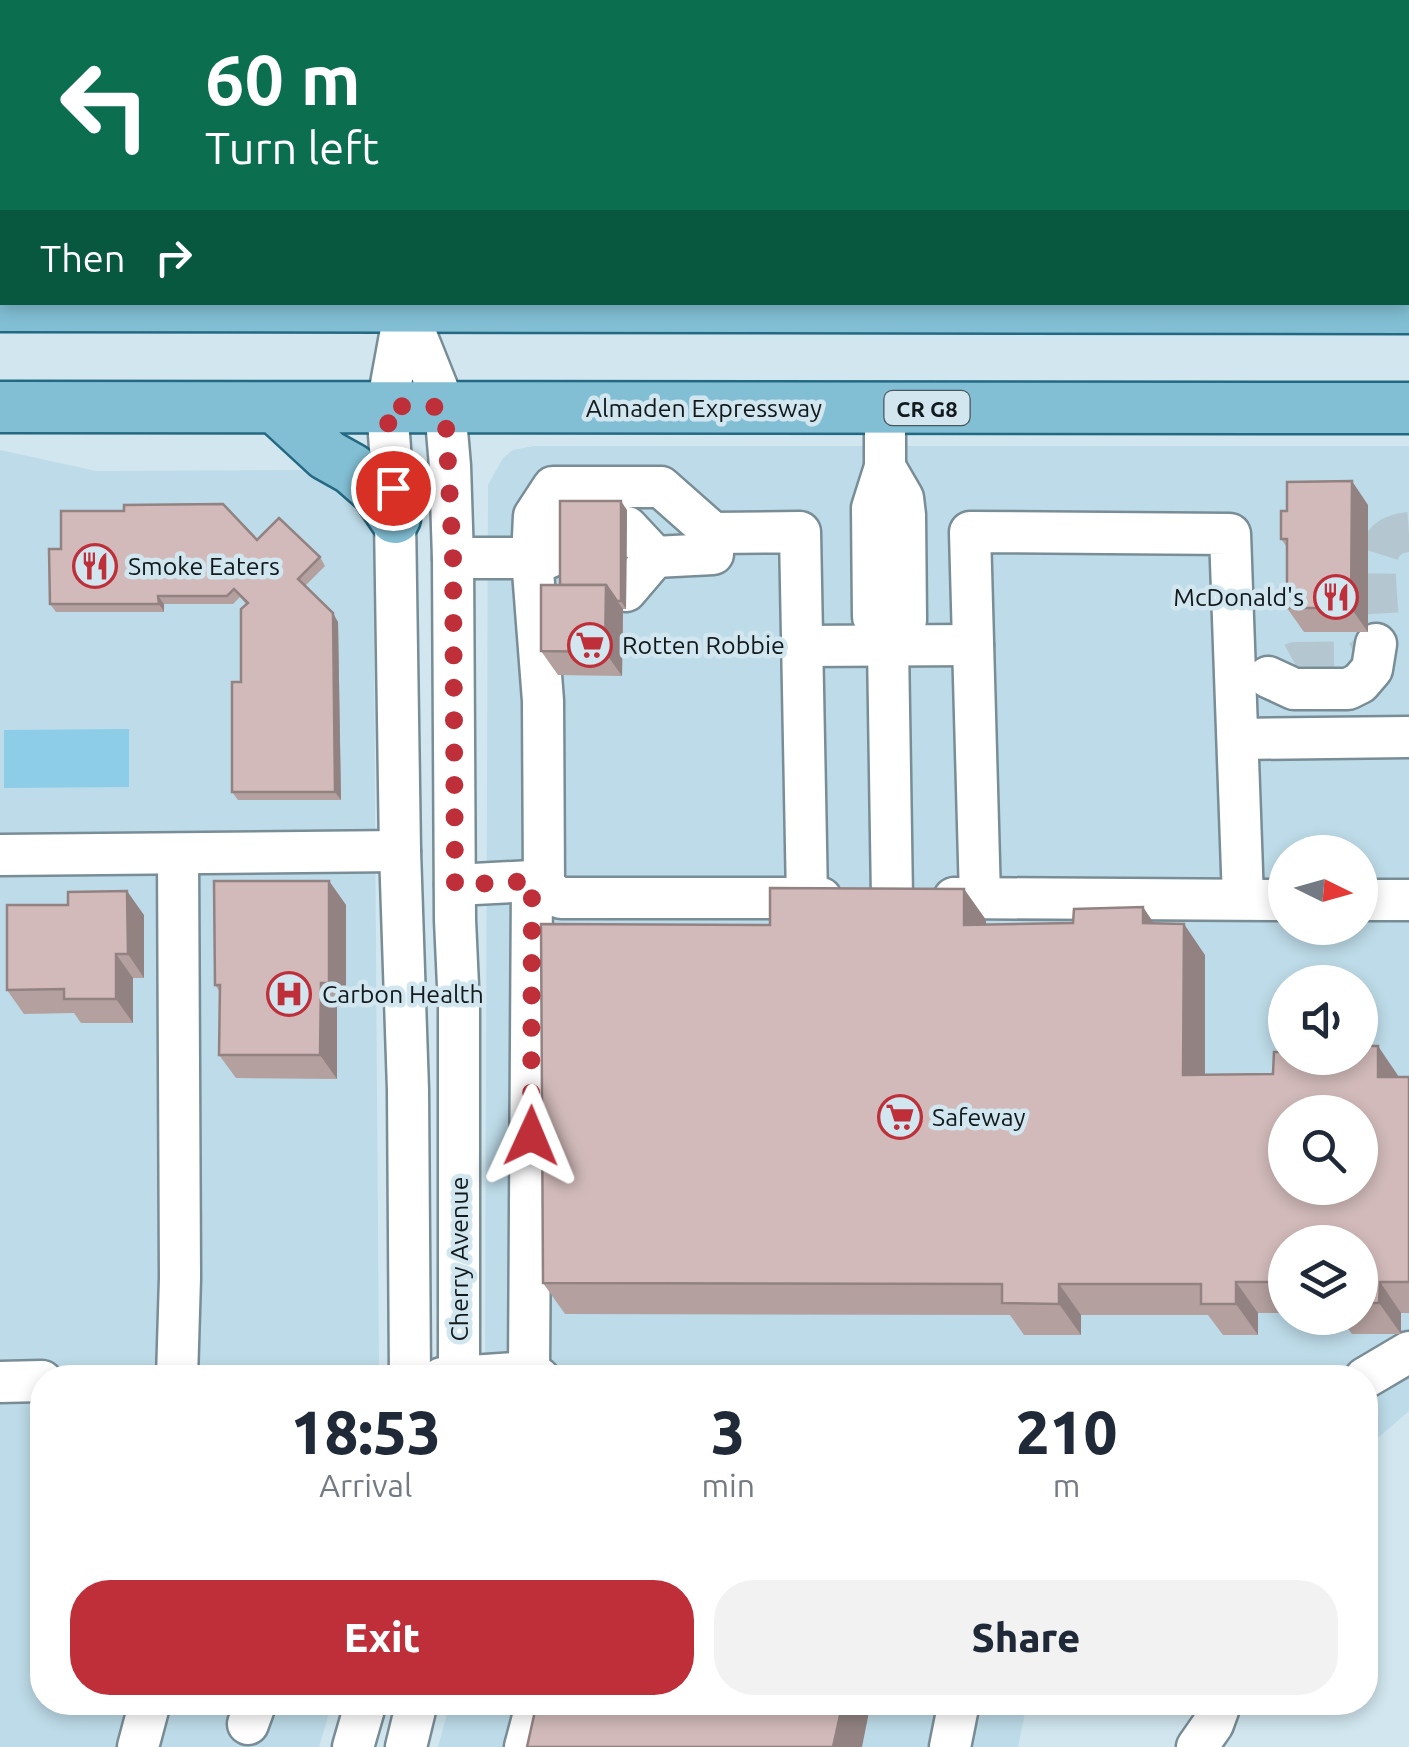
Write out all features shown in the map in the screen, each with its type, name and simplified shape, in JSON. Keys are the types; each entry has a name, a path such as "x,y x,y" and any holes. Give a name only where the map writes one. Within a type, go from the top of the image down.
{"main road":[{"path":"0,306 99,305"},
{"path":"404,305 1409,308"},
{"name":"Almaden Expressway","path":"0,406 1409,408"},
{"path":"276,408 327,455 352,469 376,490 395,518"}],"street":[{"name":"Cherry Avenue","path":"404,305 387,406 395,518 410,1365"},
{"name":"Cherry Avenue","path":"404,305 445,407 453,558 455,885 460,1008 453,1365"},
{"path":"885,408 885,467 872,508 873,617 888,646 892,898"},
{"path":"534,1365 538,883 543,701 555,559 534,516 554,488 661,486 713,533 800,532 807,898"},
{"path":"980,898 970,532 1230,534 1243,900"},
{"path":"634,558 713,554"},
{"path":"453,558 555,559"},
{"path":"1268,677 1294,689 1348,689 1360,683 1372,669 1376,644"},
{"path":"801,646 973,645"},
{"path":"1238,739 1409,737"},
{"path":"0,855 400,851"},
{"path":"177,1365 178,854"},
{"path":"455,885 538,883 562,898 1268,900"},
{"path":"1378,900 1409,900"},
{"path":"1378,1370 1409,1352"},
{"path":"0,1382 30,1381"},
{"path":"138,1747 147,1715"},
{"path":"353,1747 362,1715"},
{"path":"406,1747 415,1715"},
{"path":"525,1747 534,1715"},
{"path":"950,1747 956,1715"},
{"path":"1198,1747 1217,1715"}],"shaded area":[{"path":"534,446 1409,446 1409,1411 1378,1438 1378,1365 485,1365 488,485 503,458 513,450"},
{"path":"0,450 96,471 312,470 345,480 373,529 379,1365 30,1365 30,1715 328,1715 319,1747 0,1747"},
{"path":"129,729 129,787 4,788 4,730"},
{"path":"447,1715 1025,1715 1018,1747 438,1747"}],"building":[{"name":"McDonald's","path":"1352,481 1351,608 1287,608 1287,539 1281,539 1281,511 1287,511 1287,482"},
{"name":"Rotten Robbie","path":"560,501 621,501 621,601 606,585 560,585"},
{"path":"223,504 257,540 279,518 320,557 298,579 333,613 335,792 232,792 232,682 241,682 241,609 248,603 234,589 227,596 158,596 159,604 50,604 49,549 61,549 61,511 124,511 124,505"},
{"path":"541,585 606,585 605,652 541,651"},
{"path":"214,881 329,881 329,983 321,983 320,1055 219,1055 220,985 215,985"},
{"path":"770,888 964,889 964,925 1073,923 1074,909 1143,907 1143,923 1184,924 1183,1075 1409,1077 1409,1282 1380,1282 1378,1303 1378,1225 1268,1225 1268,1282 1236,1282 1236,1304 1201,1304 1201,1284 1059,1284 1059,1304 1002,1303 1002,1284 543,1283 541,924 770,925"},
{"path":"127,891 128,954 116,954 116,999 64,999 64,989 7,990 7,905 68,905 68,892"},
{"path":"534,1715 840,1715 833,1747 527,1747"}],"tunnel":[{"path":"1238,677 1268,677 1295,662 1359,661 1367,656 1376,644 1379,629 1377,560 1382,546 1392,537 1409,532"}],"place":[{"name":"Smoke Eaters","path":"95,566"},
{"name":"McDonald's","path":"1336,597"},
{"name":"Rotten Robbie","path":"590,645"},
{"name":"Carbon Health","path":"289,994"},
{"name":"Safeway","path":"900,1117"}],"route":[{"path":"393,488 387,406 445,407 453,558 455,885 532,881 531,1136"}]}
